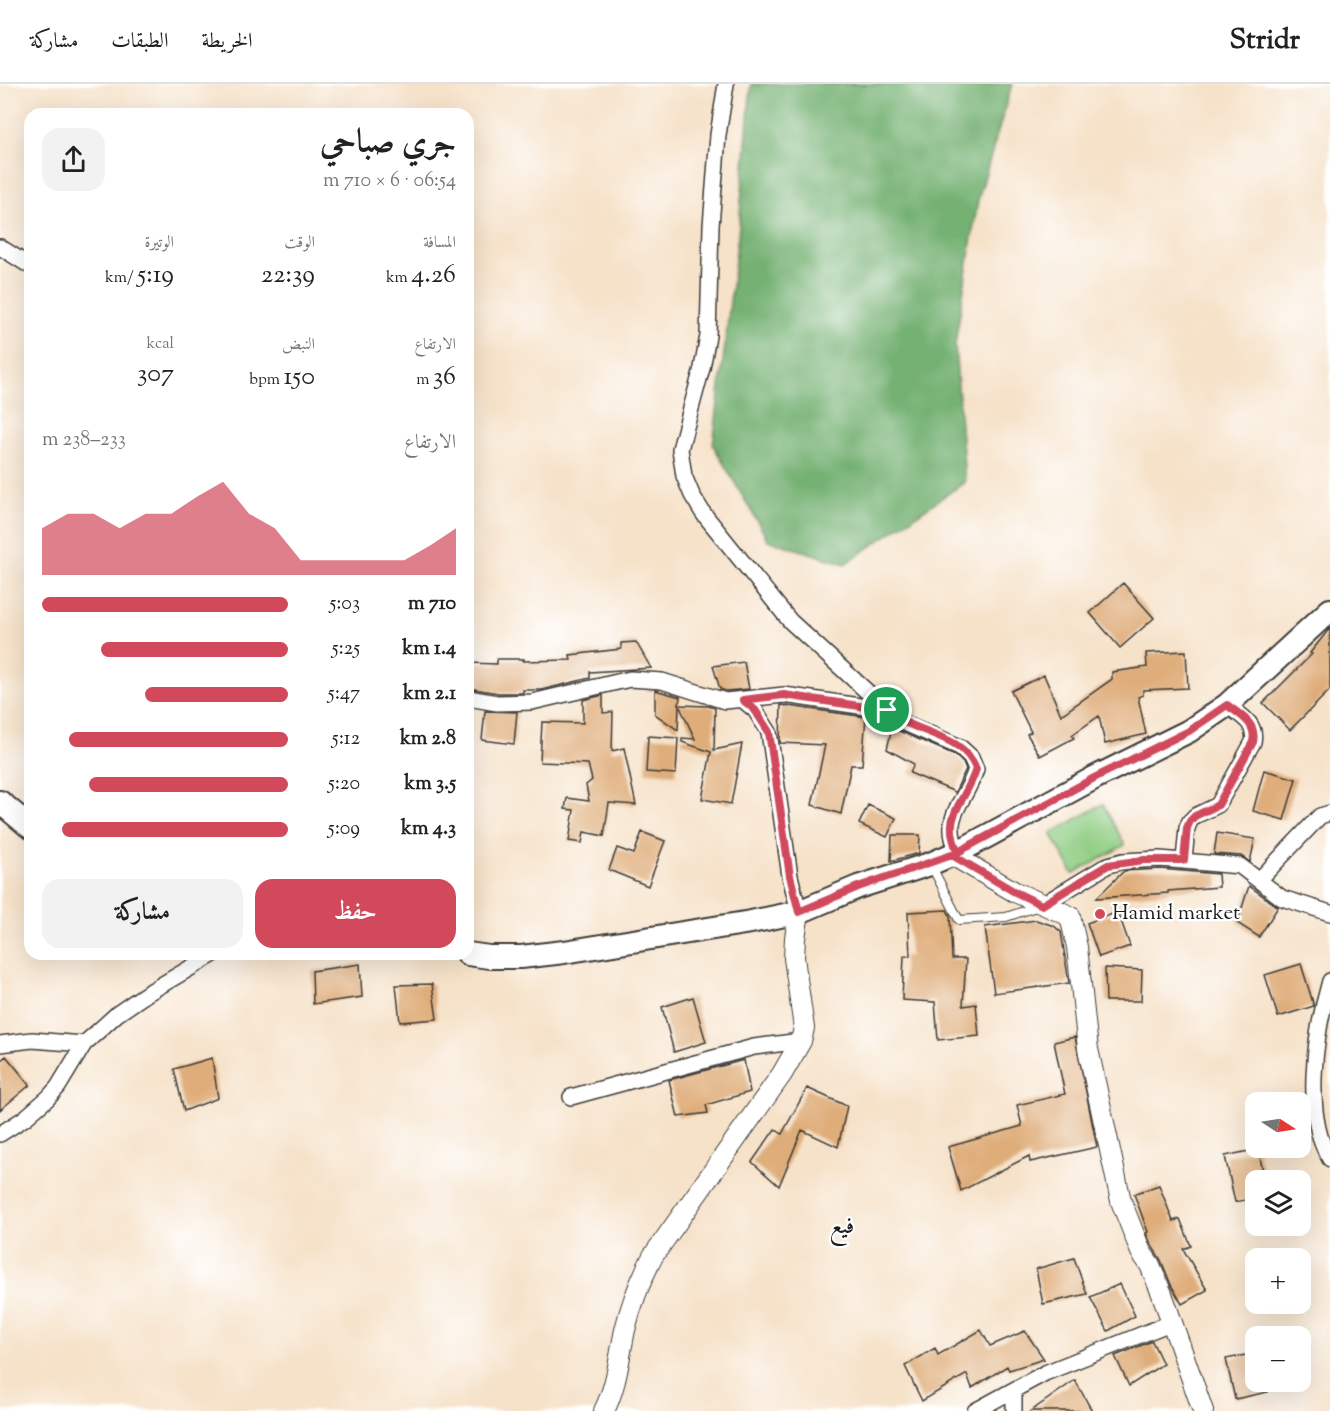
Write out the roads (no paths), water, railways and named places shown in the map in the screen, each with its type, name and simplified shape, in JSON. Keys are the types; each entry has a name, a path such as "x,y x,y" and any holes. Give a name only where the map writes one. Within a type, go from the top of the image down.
{"main road":[{"path":"474,955 521,957 564,952 751,922 799,912 858,887 930,864 1189,731 1227,705 1330,610"}],"street":[{"path":"726,84 718,135 711,226 708,336 702,368 681,439 681,463 684,476 703,513 790,621 903,723 960,747 974,763 976,769 972,782 956,810 950,827 955,853 1015,892 1070,916 1077,947 1088,1049 1121,1201 1173,1322 1203,1411"},
{"path":"0,247 24,262"},
{"path":"474,699 497,703 532,702 630,679 662,681 718,700 743,700 784,695 887,710"},
{"path":"604,1411 614,1387 626,1329 641,1278 653,1256 782,1074 801,1041 804,1028 794,958 799,912 790,876 769,732 755,710 743,700"},
{"path":"1184,860 1187,828 1190,821 1195,816 1218,805 1253,742 1255,733 1252,726 1227,705"},
{"path":"1259,880 1309,826 1320,816 1330,813"},
{"path":"1042,905 1108,865 1144,860 1184,860 1240,866 1282,898 1330,913"},
{"path":"0,1134 25,1118 48,1098 58,1087 84,1044 126,1007 204,960"},
{"path":"1330,981 1321,1015 1315,1059 1317,1116 1320,1133 1330,1160"},
{"path":"0,1044 32,1040 84,1044"},
{"path":"571,1097 754,1047 801,1041"},
{"path":"975,1411 1045,1373 1173,1322"},
{"path":"1014,1390 1014,1411"}],"lane":[{"path":"930,864 959,920 1006,918 1042,905"}],"place":[{"name":"Hamid market","path":"1100,914"}],"district":[{"name":"فيع","path":"842,1227"}]}
